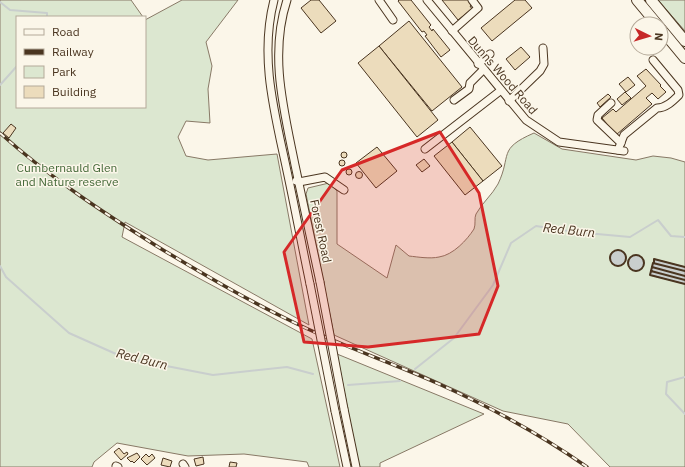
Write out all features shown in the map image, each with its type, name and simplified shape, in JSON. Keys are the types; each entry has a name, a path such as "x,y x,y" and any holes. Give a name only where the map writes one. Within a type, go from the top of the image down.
{"highway":[{"path":"636,0 650,16"},
{"path":"651,0 685,41"},
{"path":"669,39 685,58"}],"street":[{"name":"Forest Road","path":"274,0 267,38 267,67 347,467"},
{"name":"Forest Road","path":"287,0 278,42 279,77 283,109 320,282 356,467"},
{"path":"379,0 393,20"},
{"name":"Dunns Wood Road","path":"427,0 500,91 526,120 559,142 621,148"},
{"path":"452,31 478,8 472,0"},
{"path":"509,101 540,71 544,64 542,48"},
{"path":"478,64 490,54"},
{"path":"621,148 624,135 658,108 662,108 679,95 678,90 653,60"},
{"path":"454,100 469,89 470,83 483,70"},
{"path":"425,149 500,91"},
{"path":"611,103 598,116 597,120 621,148"},
{"path":"288,178 299,182 325,177 344,190"}],"highlighted area":[{"path":"440,132 479,193 498,286 479,334 368,347 304,342 284,252 342,170"}],"green space":[{"name":"Cumbernauld Glen and Nature reserve","path":"0,0 131,0 142,16 16,16 16,108 146,108 146,19 182,0 238,0 206,42 212,66 208,89 210,123 186,121 178,137 186,156 208,160 277,154 309,325 125,222 122,237 312,339 340,467 309,467 307,462 244,454 188,456 117,443 94,462 92,467 0,467"},
{"path":"658,0 685,0 685,31"},
{"path":"534,133 562,149 636,160 653,156 671,158 685,162 685,467 610,467 568,424 503,411 334,335 306,194 308,188 329,183 337,191 337,244 387,278 396,245 409,256 432,258 444,256 464,242 474,229 476,214 498,184 507,154 510,149 522,139"},
{"path":"337,354 484,414 380,463 380,467 359,467"}],"shaded area":[{"path":"615,250 621,250 626,255 624,264 621,266 615,266 610,261 610,255"},
{"path":"633,255 639,255 644,260 642,269 639,271 633,271 628,266 628,260"},
{"path":"654,259 685,267 685,284 650,275"}],"building":[{"path":"311,0 319,0 336,21 321,33 301,8"},
{"path":"411,0 431,25 429,27 432,31 433,29 450,50 441,57 425,36 427,35 424,31 422,32 398,1"},
{"path":"442,0 470,0 473,4 470,6 472,9 458,20"},
{"path":"515,0 525,0 532,8 492,41 481,28"},
{"path":"409,21 462,87 432,111 379,46"},
{"path":"379,46 438,120 417,137 358,63"},
{"path":"521,47 530,57 515,70 506,59"},
{"path":"646,69 666,92 658,99 652,93 646,98 652,104 616,135 602,118 613,109 616,112 646,86 637,76"},
{"path":"628,77 635,85 626,92 619,84"},
{"path":"625,92 631,98 622,105 617,99"},
{"path":"608,94 611,97 600,107 597,103"},
{"path":"11,124 16,128 9,138 3,133"},
{"path":"470,127 502,166 483,181 452,142"},
{"path":"452,142 483,181 465,195 434,156"},
{"path":"377,147 397,171 376,188 356,163"},
{"path":"344,152 347,155 344,158 341,155"},
{"path":"424,159 430,166 422,172 416,165"},
{"path":"342,160 345,163 342,166 339,163"},
{"path":"349,169 352,172 349,175 346,172"},
{"path":"359,172 362,175 359,178 356,175"},
{"path":"119,448 124,454 127,452 128,454 121,460 114,452"},
{"path":"137,453 140,457 134,463 127,458"},
{"path":"146,454 149,457 152,454 155,458 147,465 141,459"},
{"path":"203,457 204,464 196,466 194,459"},
{"path":"163,458 172,461 170,467 161,465"},
{"path":"230,462 237,463 236,467 229,467"}],"waterway":[{"name":"Red Burn","path":"0,2 10,10 47,13 47,16"},
{"name":"Red Burn","path":"0,85 16,67"},
{"name":"Red Burn","path":"415,369 454,338 493,285 511,243 536,226 575,232 630,237 658,220 671,236 685,237"},
{"name":"Red Burn","path":"0,266 6,277 69,333 125,358 213,375 287,367 313,374"},
{"name":"Red Burn","path":"685,377 667,382 666,394 685,414"},
{"name":"Red Burn","path":"348,385 400,381"}],"railway":[{"path":"0,133 59,181 100,209 163,250 226,287 309,330 421,376 477,402 533,432 587,467"}],"wall":[{"path":"615,250 621,250 626,255 626,258 624,264 621,266 615,266 610,261 610,255 615,250"},
{"path":"633,255 639,255 644,260 644,263 642,269 639,271 633,271 628,266 628,260 633,255"},
{"path":"654,263 654,259 685,267"},
{"path":"652,267 653,263 685,271"},
{"path":"652,271 652,267 685,276"},
{"path":"685,280 651,271 650,275 685,284"}]}
